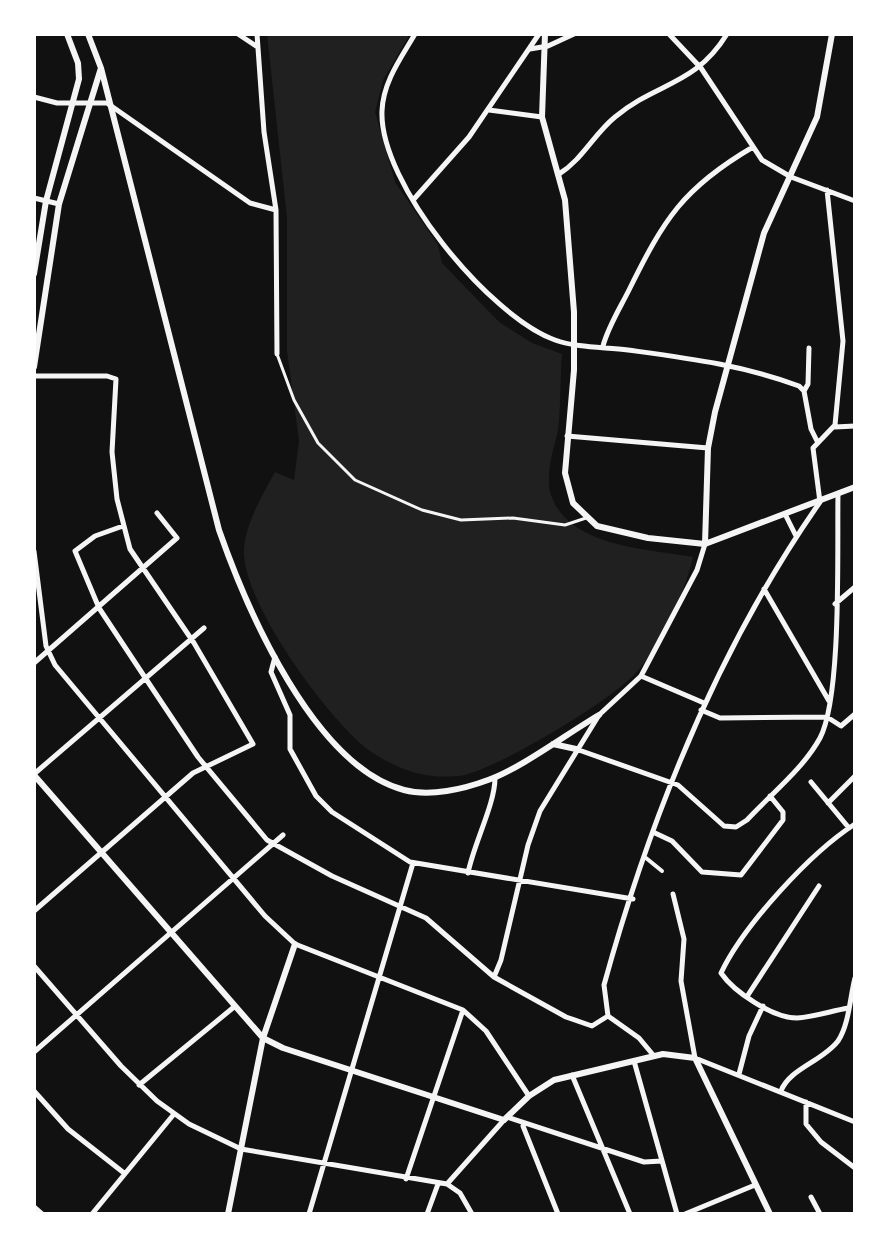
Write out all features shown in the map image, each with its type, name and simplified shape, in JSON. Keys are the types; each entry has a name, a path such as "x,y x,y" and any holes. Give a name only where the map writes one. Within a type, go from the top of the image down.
{"street":[{"path":"34,274 46,201 74,103 80,68 67,34"},
{"path":"88,34 112,106 209,499 245,603 275,657 321,727 357,762 387,784 427,793 495,778 599,715 641,676 697,570 705,544 708,448 728,365 764,233 817,117 832,34"},
{"path":"238,34 257,47"},
{"path":"257,34 276,210 277,354"},
{"path":"415,34 387,84 382,111 393,158 414,199 452,256 494,301 544,335 574,344 728,365 803,389"},
{"path":"414,199 453,157 489,110 539,34"},
{"path":"545,34 542,117 559,174 569,235 574,344 567,436 567,490 586,518 608,530 705,544 786,516 855,487"},
{"path":"530,49 544,47 574,34"},
{"path":"669,34 701,68 762,160 791,177 855,201"},
{"path":"559,174 573,165 599,132 621,112 701,68 727,34"},
{"path":"34,367 59,204 101,68"},
{"path":"34,97 54,103 88,102 112,106 250,203 276,210"},
{"path":"489,110 542,117"},
{"path":"603,346 660,229 676,206 702,180 753,147"},
{"path":"827,190 843,341 835,427"},
{"path":"34,198 59,204"},
{"path":"809,348 809,381 803,389 811,431 817,441"},
{"path":"34,376 115,378 112,444 123,526 141,571 190,637 253,744 205,765 34,911"},
{"path":"654,1056 639,1038 608,1016 604,1005 604,985 672,781 702,706 764,588 820,502 813,453 817,441 835,427 855,426"},
{"path":"567,436 708,448"},
{"path":"549,744 576,749 672,781 698,800 720,824 730,828 742,824 811,751 827,717 835,604 838,494"},
{"path":"34,663 177,538 157,513"},
{"path":"786,516 796,536"},
{"path":"123,526 90,539 75,551 99,608 205,765 273,844 436,924 494,977 582,1024 594,1026 608,1016"},
{"path":"34,551 48,650 97,716 232,880 295,944 463,1010 486,1031 529,1096"},
{"path":"835,604 855,587"},
{"path":"764,588 829,702"},
{"path":"204,628 97,716 34,774 234,1007 263,1038 283,1048 644,1162 662,1161"},
{"path":"275,657 271,672 290,715 290,749 326,808 413,863 519,883 633,899"},
{"path":"641,676 720,718 827,717 841,726 855,714"},
{"path":"494,977 536,819 599,715"},
{"path":"828,803 855,776"},
{"path":"468,873 476,836 495,792 495,778"},
{"path":"811,782 852,826 826,846 746,930 721,975 763,1006 793,1018 848,1008"},
{"path":"655,833 674,842 702,872 741,875 783,820 783,812 770,796"},
{"path":"34,1052 283,835"},
{"path":"646,858 662,871"},
{"path":"309,1214 413,863"},
{"path":"748,995 819,886"},
{"path":"673,894 684,939 681,981 695,1058 770,1214"},
{"path":"228,1214 263,1038 295,944"},
{"path":"34,966 139,1085 174,1114 241,1149 447,1184 460,1193 472,1214"},
{"path":"781,1091 788,1078 819,1060 837,1042 855,978"},
{"path":"739,1074 749,1036 763,1006"},
{"path":"139,1085 234,1007"},
{"path":"406,1179 463,1010"},
{"path":"447,1184 505,1118 548,1083 670,1053 695,1058 739,1074 855,1122"},
{"path":"634,1060 677,1214"},
{"path":"572,1075 630,1214"},
{"path":"34,1091 68,1129 124,1173"},
{"path":"806,1102 806,1124 821,1142 855,1168"},
{"path":"92,1214 174,1114"},
{"path":"523,1125 558,1214"},
{"path":"427,1214 438,1184"},
{"path":"685,1214 755,1185"},
{"path":"811,1197 820,1214"},
{"path":"34,1207 42,1214"}],"lane":[{"path":"277,354 294,400 318,443 355,480 387,491 422,510 461,520 513,518 565,525 586,518"}],"shaded area":[{"path":"267,34 410,34 383,80 375,112 395,182 438,245 442,263 499,322 532,343 562,354 558,428 549,472 549,488 560,512 574,526 612,542 693,557 670,619 634,675 602,701 555,731 506,758 468,774 441,777 415,773 388,762 366,748 330,711 289,656 271,627 247,572 244,550 251,520 275,472 294,480 299,441 287,351 287,218"}]}
